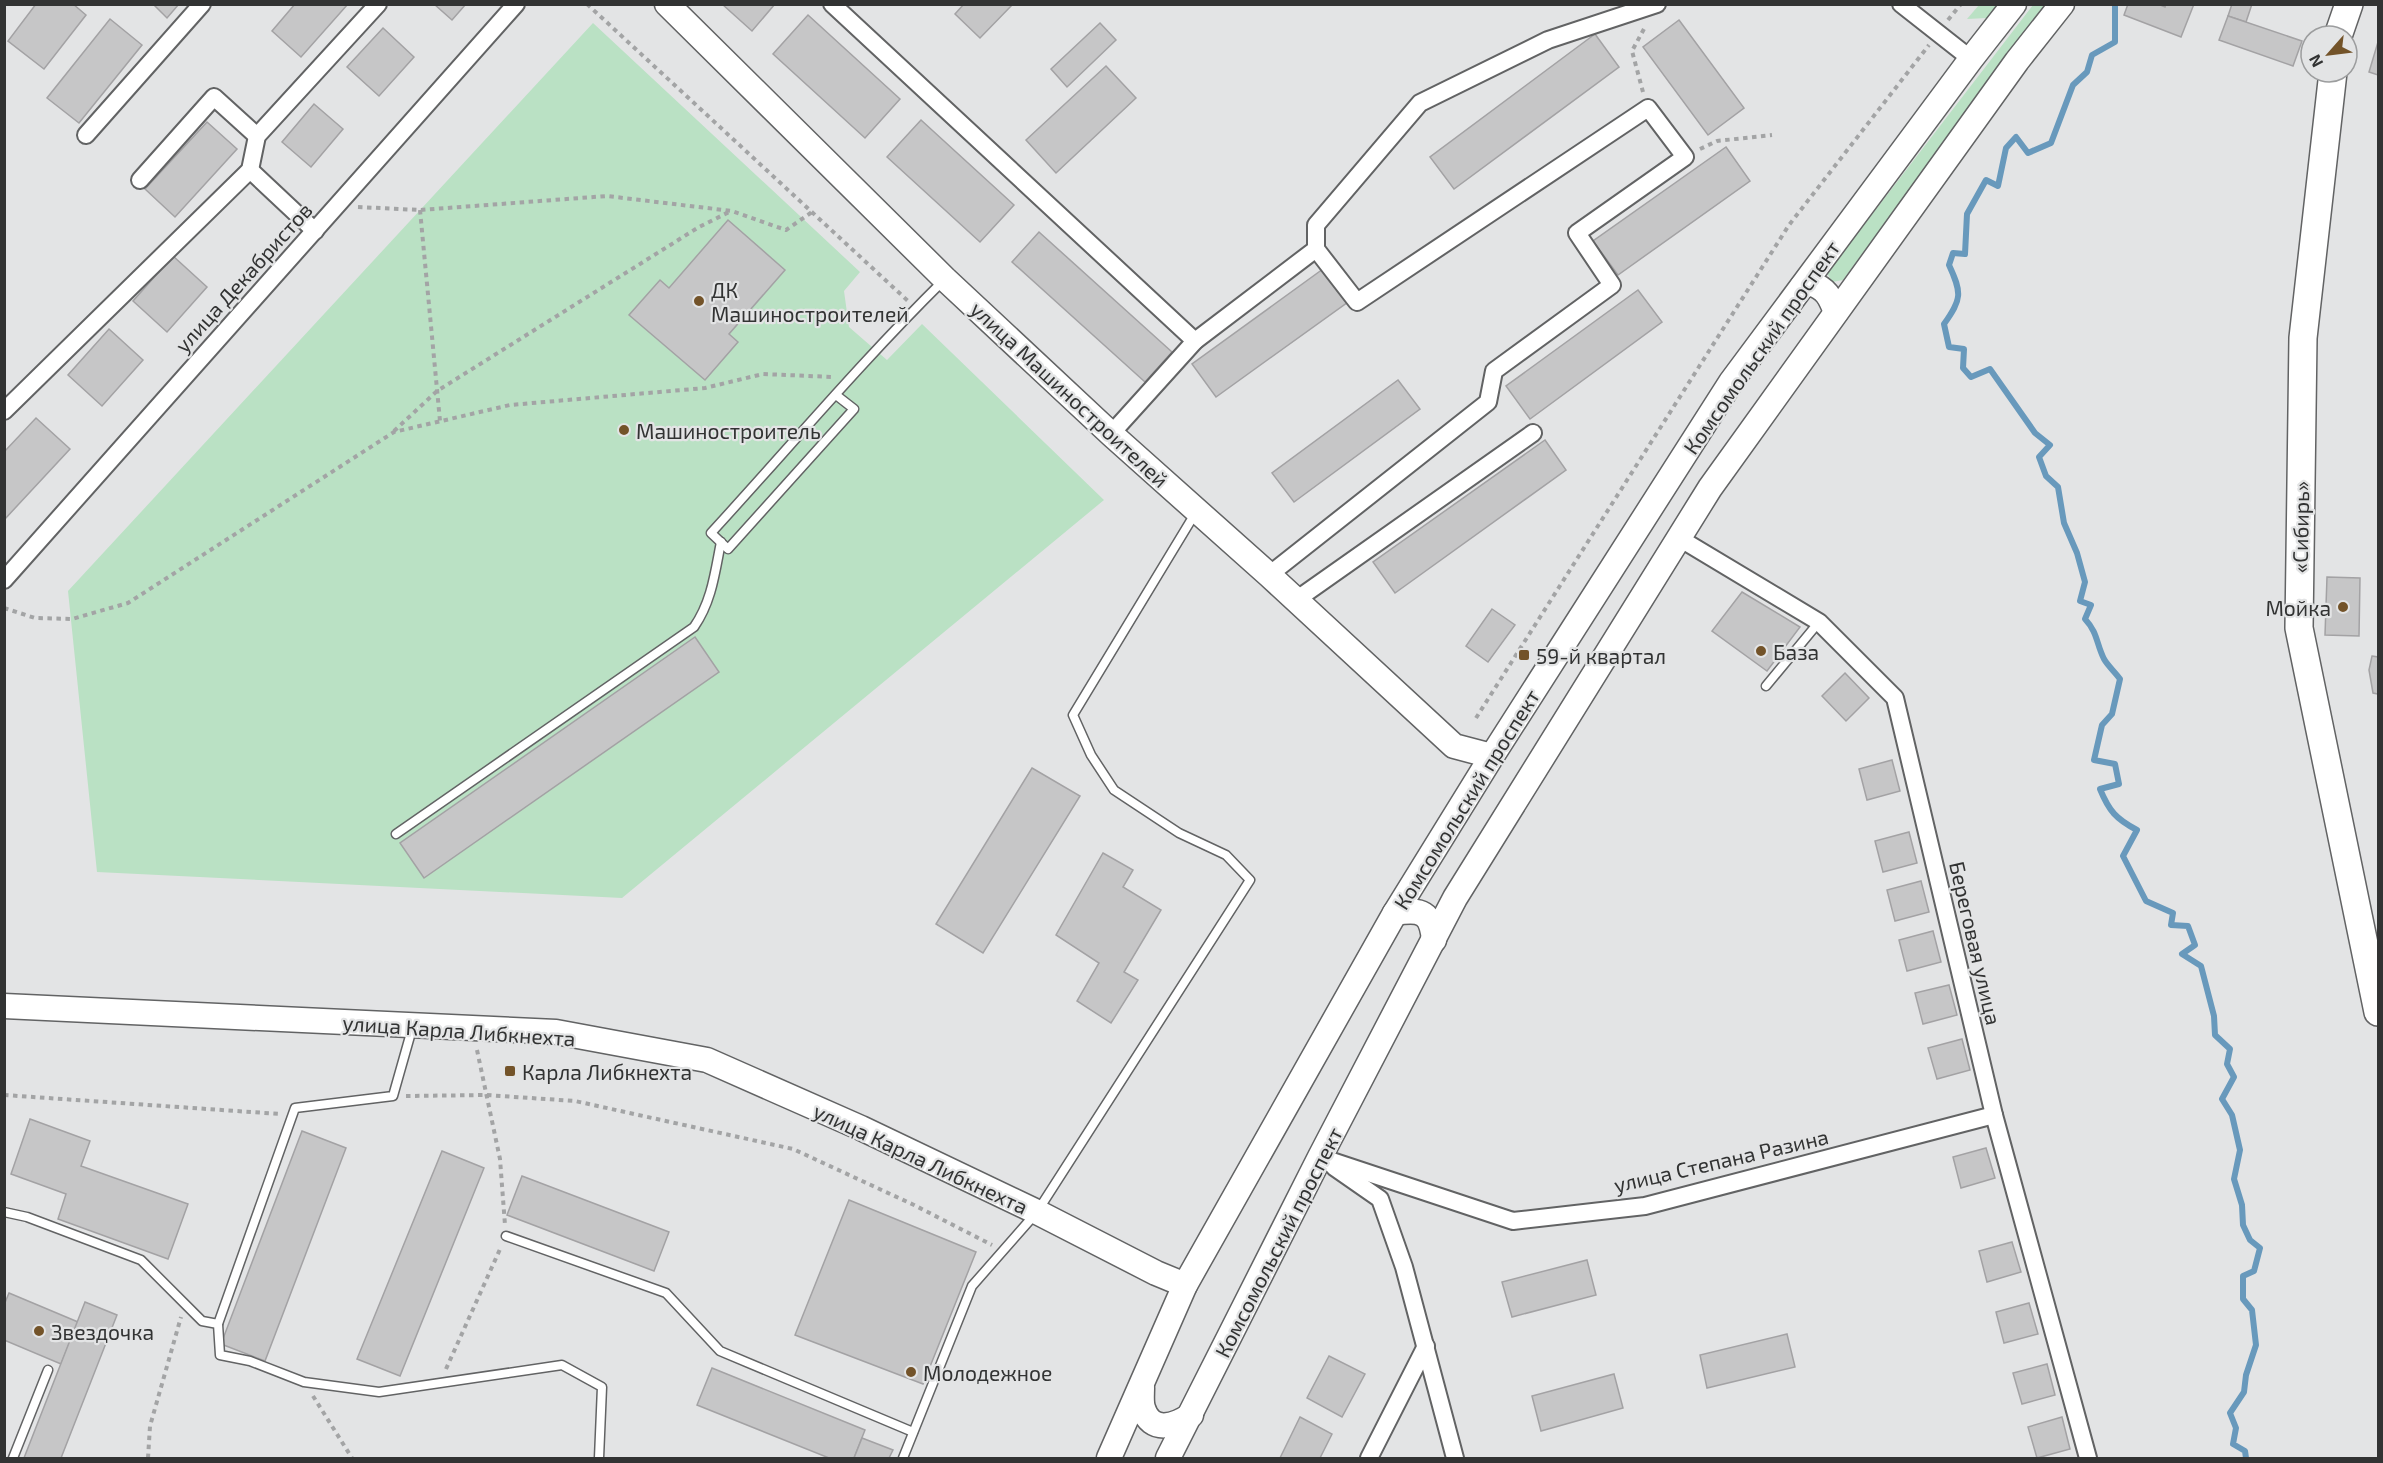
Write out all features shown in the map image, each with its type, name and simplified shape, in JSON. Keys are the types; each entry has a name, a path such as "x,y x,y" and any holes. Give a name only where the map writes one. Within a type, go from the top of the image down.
{"main road":[{"name":"улица Машиностроителей","path":"668,4 945,279 1111,434 1269,575 1454,746 1492,756"},
{"name":"Комсомольский проспект","path":"1109,1458 1142,1388 1185,1285 1395,912 1492,756 1731,382 2014,4"},
{"name":"Комсомольский проспект","path":"1168,1458 1320,1157 1455,898 1710,488 2010,71 2062,4"},
{"path":"2342,24 2349,4"},
{"name":"«Сибирь»","path":"2332,84 2303,338 2299,628 2379,1012"},
{"path":"1802,286 1810,283 1822,287 1829,294 1836,312"},
{"path":"1417,877 1427,901 1443,905 1455,898"},
{"path":"1395,912 1411,910 1425,914 1432,923 1434,940"},
{"name":"улица Карла Либкнехта","path":"4,1006 556,1032 707,1060 861,1128 1037,1212 1156,1273 1185,1285"},
{"path":"1142,1388 1142,1407 1149,1419 1161,1426 1176,1425 1191,1415"}],"street":[{"path":"86,135 202,4"},
{"path":"4,411 250,170 257,136 378,4"},
{"name":"улица Декабристов","path":"4,580 516,4"},
{"path":"832,4 1195,341"},
{"path":"1901,4 1971,59"},
{"path":"1269,575 1488,402 1494,371 1612,285 1577,233 1684,157 1648,108 1357,302 1316,249 1316,225 1420,103 1548,40 1657,5"},
{"path":"140,180 214,97 257,136"},
{"path":"250,170 315,231"},
{"path":"1111,434 1195,341 1316,249"},
{"path":"1296,600 1533,433"},
{"name":"Береговая улица","path":"1679,538 1819,622 1895,698 1994,1115 2088,1458"},
{"name":"улица Степана Разина","path":"1320,1157 1513,1221 1645,1206 1994,1115"},
{"path":"1320,1157 1380,1199 1404,1267 1455,1458"},
{"path":"1369,1458 1426,1346"}],"lane":[{"path":"836,395 854,409 728,549 711,533 836,395 916,308 945,279"},
{"path":"903,1458 972,1286 1037,1212 1250,880 1226,855 1179,833 1114,790 1091,755 1073,716 1196,511"},
{"path":"396,834 694,627 703,614 710,595 721,542"},
{"path":"1766,686 1819,622"},
{"path":"413,1026 393,1096 295,1108 218,1324 220,1355 250,1361 304,1382 380,1392 562,1365 602,1387 599,1458"},
{"path":"4,1212 27,1217 141,1260 202,1321 218,1324"},
{"path":"506,1236 666,1293 720,1351 913,1432"},
{"path":"13,1458 48,1370"}],"path":[{"path":"587,4 916,308"},
{"path":"1476,718 1789,225 1961,4"},
{"path":"1648,108 1632,51 1657,5"},
{"path":"1684,157 1718,141 1772,135"},
{"path":"336,207 420,210 607,196 732,211 786,230 812,212"},
{"path":"420,210 440,421"},
{"path":"4,608 35,618 72,619 128,603 394,432 437,392 699,227 732,211"},
{"path":"394,432 510,405 705,388 763,374 852,378"},
{"path":"440,1382 506,1236 500,1159 472,1028"},
{"path":"4,1095 292,1115"},
{"path":"393,1096 486,1095 575,1101 793,1149 914,1205 1003,1251"},
{"path":"148,1458 150,1426 185,1303"},
{"path":"304,1382 352,1458"}],"green space":[{"path":"1979,5 2001,5 1987,18 1967,19"},
{"path":"2033,5 2050,5 1964,115 1843,280 1832,282 1827,273"},
{"name":"Машиностроитель","path":"593,23 860,272 844,291 849,327 887,360 922,324 1104,500 622,898 97,872 68,591"}],"building":[{"path":"36,4 73,4 86,15 44,69 8,41"},
{"path":"153,4 179,4 167,18"},
{"path":"295,4 348,4 301,57 272,31"},
{"path":"434,4 466,4 452,20"},
{"path":"722,4 775,4 752,31"},
{"path":"964,4 1013,4 980,38 955,14"},
{"path":"2128,4 2158,4 2165,7 2166,4 2194,4 2181,37 2124,15"},
{"path":"2232,4 2252,4 2246,22 2228,16"},
{"path":"808,15 900,99 865,138 773,54"},
{"path":"2228,16 2299,40 2299,49 2293,66 2219,40"},
{"path":"110,19 142,45 79,123 47,98"},
{"path":"1679,20 1744,108 1708,135 1643,47"},
{"path":"1100,23 1116,40 1067,87 1051,69"},
{"path":"383,28 414,57 379,96 347,67"},
{"path":"1595,34 1619,67 1454,189 1430,157"},
{"path":"2378,42 2378,75 2369,72"},
{"path":"1106,66 1136,98 1056,173 1026,140"},
{"path":"314,104 343,129 311,167 282,142"},
{"path":"921,120 1014,205 980,242 887,157"},
{"path":"207,122 237,149 175,217 145,189"},
{"path":"1726,147 1750,181 1618,275 1593,241"},
{"name":"ДК Машиностроителей","path":"728,220 785,270 729,334 738,342 705,380 629,315 660,280 669,288"},
{"path":"1039,232 1172,352 1145,382 1012,262"},
{"path":"173,256 207,287 167,332 133,301"},
{"path":"1323,269 1348,302 1216,397 1192,364"},
{"path":"1638,290 1662,322 1530,419 1506,386"},
{"path":"109,329 143,360 102,406 68,375"},
{"path":"1398,380 1420,409 1294,502 1272,473"},
{"path":"36,418 70,449 4,520 4,452"},
{"path":"1545,440 1566,470 1395,593 1373,562"},
{"name":"Мойка","path":"2327,577 2360,578 2359,636 2325,635"},
{"name":"База","path":"1742,592 1800,627 1767,671 1712,631"},
{"path":"1492,609 1515,625 1488,662 1466,646"},
{"path":"695,637 719,672 424,878 400,843"},
{"path":"2372,656 2378,657 2378,694 2373,693 2369,670"},
{"path":"1845,673 1869,698 1846,721 1822,696"},
{"path":"1892,760 1900,791 1867,800 1859,769"},
{"path":"1032,768 1080,796 983,953 936,924"},
{"path":"1909,832 1917,863 1883,872 1875,841"},
{"path":"1103,853 1133,870 1123,887 1161,910 1124,972 1138,980 1111,1023 1077,1001 1099,963 1056,935"},
{"path":"1921,881 1929,912 1895,921 1887,890"},
{"path":"1933,931 1941,962 1907,971 1899,940"},
{"path":"1949,985 1957,1015 1923,1024 1915,993"},
{"path":"1962,1039 1970,1070 1937,1079 1928,1048"},
{"path":"30,1119 90,1141 81,1166 188,1204 168,1259 58,1219 66,1194 11,1174"},
{"path":"302,1131 346,1148 265,1361 221,1344"},
{"path":"1986,1148 1995,1178 1961,1188 1953,1157"},
{"path":"442,1151 484,1168 400,1376 357,1359"},
{"path":"522,1176 669,1232 654,1271 507,1215"},
{"path":"849,1200 976,1252 923,1384 795,1335"},
{"path":"2012,1242 2021,1272 1987,1282 1979,1251"},
{"path":"1587,1260 1596,1295 1512,1317 1502,1282"},
{"name":"Звездочка","path":"9,1293 78,1322 61,1364 4,1340 4,1305"},
{"path":"85,1302 117,1315 61,1458 24,1458"},
{"path":"2029,1303 2038,1334 2004,1343 1996,1312"},
{"path":"1787,1334 1795,1367 1707,1388 1700,1355"},
{"path":"1329,1356 1365,1374 1342,1417 1307,1398"},
{"path":"2047,1364 2055,1395 2022,1404 2013,1373"},
{"path":"712,1368 865,1430 854,1458 829,1458 697,1405"},
{"path":"1614,1374 1623,1408 1541,1431 1532,1396"},
{"path":"1300,1417 1332,1434 1320,1458 1280,1458"},
{"path":"2062,1417 2070,1449 2037,1458 2028,1427"},
{"path":"862,1438 893,1450 889,1458 854,1458"}],"waterway":[{"path":"2115,4 2115,42 2092,55 2087,72 2073,85 2051,143 2028,153 2016,137 2006,148 1998,186 1986,180 1967,214 1965,254 1953,253 1949,265 1958,289 1957,302 1944,324 1949,347 1964,349 1963,368 1971,377 1990,369 2035,433 2050,445 2039,457 2046,476 2058,487 2064,523 2077,553 2085,582 2080,601 2091,605 2085,619 2095,634 2104,659 2120,679 2112,714 2102,725 2094,760 2115,764 2119,784 2100,789 2114,814 2137,830 2123,856 2146,901 2173,913 2171,925 2188,926 2195,945 2182,954 2201,966 2214,1016 2215,1035 2230,1049 2227,1064 2234,1077 2222,1099 2232,1115 2240,1150 2234,1179 2242,1205 2243,1225 2250,1240 2260,1248 2254,1271 2243,1276 2243,1299 2252,1310 2256,1345 2246,1375 2244,1392 2230,1413 2236,1428 2233,1444 2245,1451 2246,1458"}],"place":[{"name":"ДК Машиностроителей","path":"699,301"},
{"name":"Машиностроитель","path":"624,430"},
{"name":"Мойка","path":"2343,607"},
{"name":"База","path":"1761,651"},
{"name":"59-й квартал","path":"1524,655"},
{"name":"Карла Либкнехта","path":"510,1071"},
{"name":"Звездочка","path":"39,1331"},
{"name":"Молодежное","path":"911,1372"}]}
